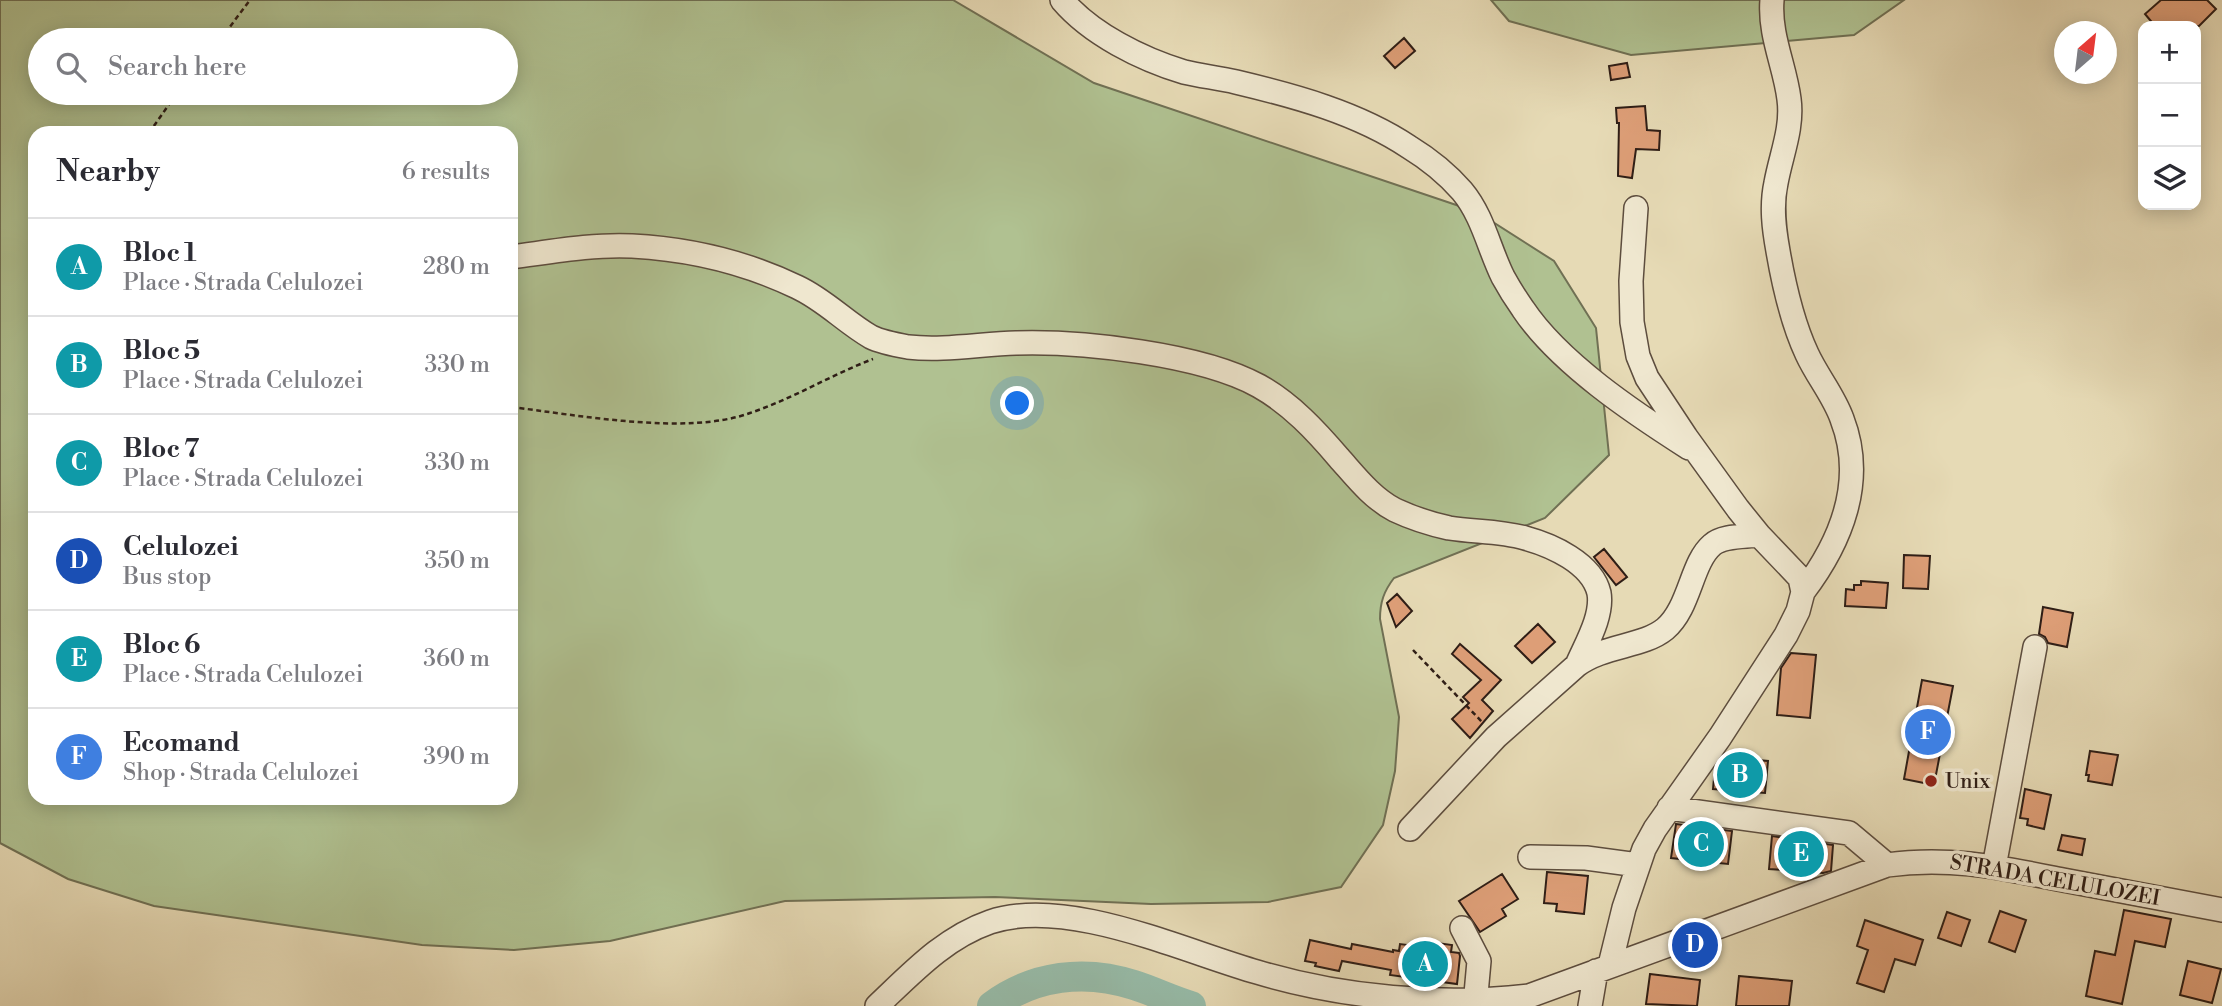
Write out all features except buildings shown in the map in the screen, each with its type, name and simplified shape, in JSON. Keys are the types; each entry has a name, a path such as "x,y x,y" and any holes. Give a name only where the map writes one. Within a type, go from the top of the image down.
{"street":[{"path":"1062,0 1097,30 1135,53 1184,72 1237,82 1343,114 1384,131 1412,148 1463,192 1485,230 1503,277 1524,311 1554,345 1620,402 1698,453"},
{"path":"1590,1006 1637,865 1655,829 1720,737 1786,635 1798,611 1803,592 1819,572 1847,511 1852,476 1849,442 1842,417 1807,354 1793,320 1773,220 1775,185 1790,123 1789,99 1774,36 1772,0"},
{"path":"1636,208 1631,281 1632,322 1647,378 1759,535 1800,578 1803,592"},
{"path":"518,256 572,249 629,246 698,253 756,268 831,306 873,338 906,346 1086,344 1222,370 1259,386 1297,412 1364,487 1391,508 1445,527 1523,537 1555,549 1579,564 1591,577 1598,592 1599,610 1577,665"},
{"path":"1410,829 1496,737 1577,665 1586,658 1613,647 1655,636 1675,620 1712,545 1726,539 1759,535"},
{"path":"1994,867 2035,647"},
{"path":"1670,808 1849,833 1887,865"},
{"path":"1530,857 1586,858 1637,865"},
{"name":"STRADA CELULOZEI","path":"877,1006 944,944 993,921 1020,916 1051,915 1087,920 1260,973 1333,991 1394,1001 1477,1006 1529,996 1887,865 1919,860 1955,861 1994,867 2222,910"},
{"path":"1462,928 1479,961 1477,1006"}],"path":[{"path":"228,28 250,0"},
{"path":"154,126 169,105"},
{"path":"518,408 636,421 702,422 748,414 849,368 906,346"},
{"path":"1413,650 1496,737"}],"green space":[{"path":"0,0 953,0 1094,83 1477,212 1554,261 1596,328 1609,455 1545,518 1394,578 1385,592 1380,619 1399,717 1395,771 1383,825 1341,887 1268,902 1151,904 995,897 785,901 610,941 514,950 422,945 154,906 68,879 0,843"},
{"path":"1491,0 1904,0 1854,35 1631,55 1509,21"}],"waterway":[{"path":"992,1006 1025,987 1079,976 1116,980 1191,1006"}],"place":[{"name":"Ecomand","path":"1928,732"},
{"name":"Bloc 5","path":"1740,775"},
{"name":"Unix","path":"1931,781"},
{"name":"Bloc 7","path":"1701,844"},
{"name":"Bloc 6","path":"1801,854"},
{"name":"Celulozei","path":"1695,945"},
{"name":"Bloc 1","path":"1425,964"}]}
